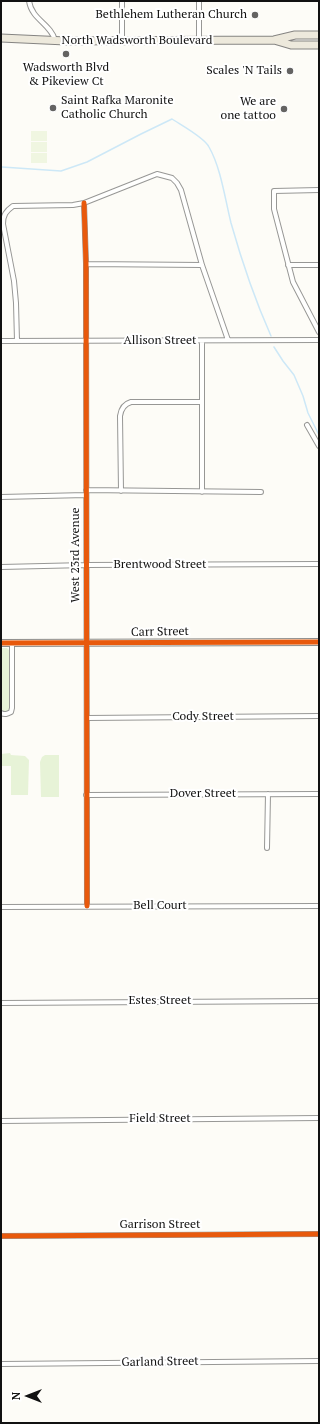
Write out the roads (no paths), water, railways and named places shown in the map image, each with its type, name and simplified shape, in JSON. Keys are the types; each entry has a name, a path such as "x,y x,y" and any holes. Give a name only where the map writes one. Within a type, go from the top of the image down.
{"main road":[{"name":"North Wadsworth Boulevard","path":"1,38 199,41 274,40 295,35 319,35"},
{"name":"North Wadsworth Boulevard","path":"274,40 291,45 319,45"}],"street":[{"path":"29,1 32,12 49,28 55,40"},
{"path":"122,1 122,41"},
{"path":"199,1 199,41"},
{"path":"17,341 14,281 3,224 3,218 6,212 13,206 73,205 84,203 157,174 168,176 177,183 181,190 202,265 228,340"},
{"path":"319,190 274,191 274,209 293,282 319,332"},
{"name":"West 23rd Avenue","path":"84,203 86,264 87,906"},
{"path":"86,264 202,265"},
{"path":"288,265 319,265"},
{"name":"Allison Street","path":"1,341 319,340"},
{"path":"202,341 202,492"},
{"path":"121,491 121,411 126,404 131,402 202,402"},
{"path":"307,425 319,446"},
{"path":"1,497 121,491 261,492"},
{"name":"Brentwood Street","path":"1,567 319,564"},
{"name":"Carr Street","path":"1,643 319,642"},
{"path":"1,713 4,715 8,714 11,712 12,708 12,643"},
{"name":"Cody Street","path":"87,718 319,716"},
{"path":"267,848 268,794"},
{"name":"Dover Street","path":"86,795 319,794"},
{"name":"Bell Court","path":"1,907 319,906"},
{"name":"Estes Street","path":"1,1003 319,1000"},
{"name":"Field Street","path":"1,1120 319,1118"},
{"name":"Garrison Street","path":"1,1236 319,1234"},
{"name":"Garland Street","path":"1,1364 319,1361"}],"waterway":[{"path":"2,167 61,171 87,162 172,119 187,128 207,143 217,164 231,223 240,252 254,295 271,336"},
{"path":"274,347 294,375 308,413 319,435"}],"place":[{"name":"Bethlehem Lutheran Church","path":"255,15"},
{"name":"Wadsworth Blvd & Pikeview Ct","path":"66,54"},
{"name":"Scales 'N Tails","path":"290,71"},
{"name":"Saint Rafka Maronite Catholic Church","path":"53,108"},
{"name":"We are one tattoo","path":"284,109"}]}
